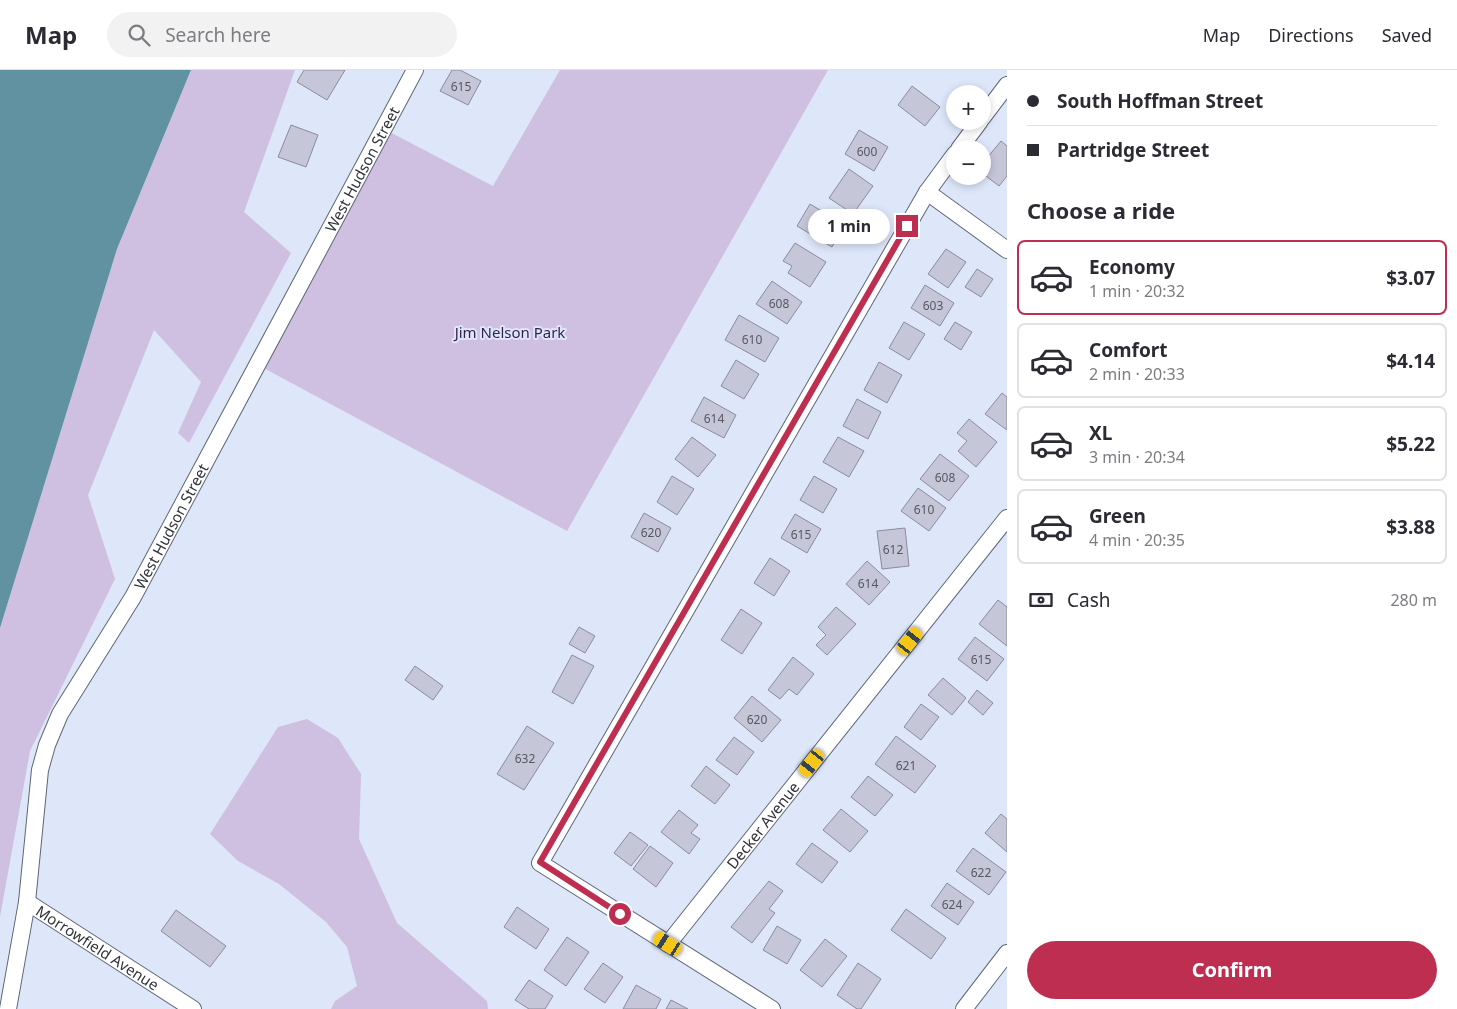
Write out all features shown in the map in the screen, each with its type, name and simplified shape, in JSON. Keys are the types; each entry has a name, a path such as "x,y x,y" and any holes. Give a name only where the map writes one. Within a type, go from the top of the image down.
{"street":[{"name":"West Hudson Street","path":"8,1009 27,902 40,770 47,745 60,714 133,597 415,70"},
{"path":"991,106 1007,85"},
{"path":"772,1009 540,862 926,192 946,166"},
{"path":"926,192 1007,250"},
{"name":"Decker Avenue","path":"668,944 1007,518"},
{"name":"Morrowfield Avenue","path":"27,902 193,1009"},
{"path":"964,1009 1007,954"}],"green space":[{"path":"191,70 295,70 244,212 291,253 189,443 178,433 201,382 154,330 88,495 115,579 30,751 0,917 0,628 117,249"},
{"name":"Jim Nelson Park","path":"560,70 828,70 567,531 258,365 384,129 493,186"},
{"path":"307,719 338,738 361,774 359,839 397,923 487,1001 488,1009 331,1009 335,1001 357,986 347,947 326,922 279,884 238,861 210,834 278,727"}],"water":[{"path":"0,70 191,70 117,249 0,628"}],"building":[{"path":"304,70 345,70 327,100 297,82"},
{"path":"452,70 460,70 481,81 468,105 440,91"},
{"path":"912,86 940,107 925,126 898,105"},
{"path":"291,125 318,135 306,167 278,157"},
{"path":"859,130 888,147 874,171 845,154"},
{"path":"1001,141 1007,146 1007,176 999,186 991,180 991,153"},
{"path":"849,169 873,186 853,214 829,198"},
{"path":"810,204 845,225 832,247 797,226"},
{"path":"795,243 826,262 810,287 788,273 792,266 783,261"},
{"path":"946,249 966,262 948,288 928,274"},
{"path":"977,269 993,279 981,297 965,287"},
{"path":"772,281 802,302 787,324 756,304"},
{"path":"925,285 954,303 940,326 911,308"},
{"path":"739,315 779,338 765,362 725,340"},
{"path":"904,322 925,334 909,360 889,348"},
{"path":"955,322 972,332 961,350 944,339"},
{"path":"736,360 759,374 744,399 721,386"},
{"path":"879,362 902,375 887,403 864,390"},
{"path":"1002,393 1007,397 1007,430 985,414"},
{"path":"704,397 736,415 724,438 691,421"},
{"path":"857,399 881,412 868,439 843,426"},
{"path":"969,419 997,442 976,467 958,451 967,441 957,433"},
{"path":"692,437 716,455 698,477 675,459"},
{"path":"838,437 864,451 849,477 823,462"},
{"path":"940,454 969,476 949,501 920,479"},
{"path":"672,476 694,489 677,515 657,502"},
{"path":"814,476 837,489 823,513 800,500"},
{"path":"918,488 946,508 929,531 901,511"},
{"path":"644,513 671,528 658,552 631,537"},
{"path":"795,514 821,529 807,553 781,538"},
{"path":"905,528 909,566 882,569 877,531"},
{"path":"770,558 790,571 774,596 754,583"},
{"path":"867,561 890,582 869,605 846,584"},
{"path":"998,600 1007,607 1007,646 979,624"},
{"path":"836,607 856,624 827,655 816,645 826,635 818,627"},
{"path":"741,609 762,623 742,654 721,640"},
{"path":"579,627 595,636 585,653 569,644"},
{"path":"975,637 1004,659 987,681 958,659"},
{"path":"572,655 594,666 573,704 552,692"},
{"path":"793,657 814,674 797,695 789,689 780,699 768,690"},
{"path":"415,666 443,686 433,700 405,680"},
{"path":"943,678 966,698 952,715 928,695"},
{"path":"977,690 993,703 983,715 968,702"},
{"path":"752,696 781,720 762,742 734,718"},
{"path":"921,704 939,717 921,740 904,727"},
{"path":"527,726 554,743 524,790 497,774"},
{"path":"896,736 936,766 915,793 875,764"},
{"path":"734,737 754,752 737,775 716,760"},
{"path":"706,766 730,785 715,804 691,786"},
{"path":"868,776 893,795 875,816 851,797"},
{"path":"841,809 868,831 850,852 823,830"},
{"path":"679,810 698,825 691,833 700,839 689,854 661,832"},
{"path":"1001,814 1007,819 1007,852 985,833"},
{"path":"630,832 648,845 631,866 614,853"},
{"path":"812,843 838,862 822,883 796,864"},
{"path":"650,846 673,863 656,887 633,869"},
{"path":"973,848 1006,872 989,895 956,871"},
{"path":"769,881 783,891 769,909 775,913 752,943 731,927"},
{"path":"947,883 974,902 958,925 931,906"},
{"path":"517,907 549,929 536,949 504,927"},
{"path":"906,909 946,938 931,959 891,930"},
{"path":"176,910 226,946 210,967 161,931"},
{"path":"777,926 801,940 787,964 763,950"},
{"path":"567,937 589,952 566,986 544,970"},
{"path":"825,939 847,956 822,987 800,970"},
{"path":"603,963 623,977 605,1003 584,989"},
{"path":"858,963 881,979 861,1009 857,1009 837,995"},
{"path":"529,980 553,996 545,1009 529,1009 515,1000"},
{"path":"636,985 661,999 656,1009 623,1009"},
{"path":"671,1000 688,1009 666,1009"}],"route":[{"path":"620,914 540,862 907,226"}]}
